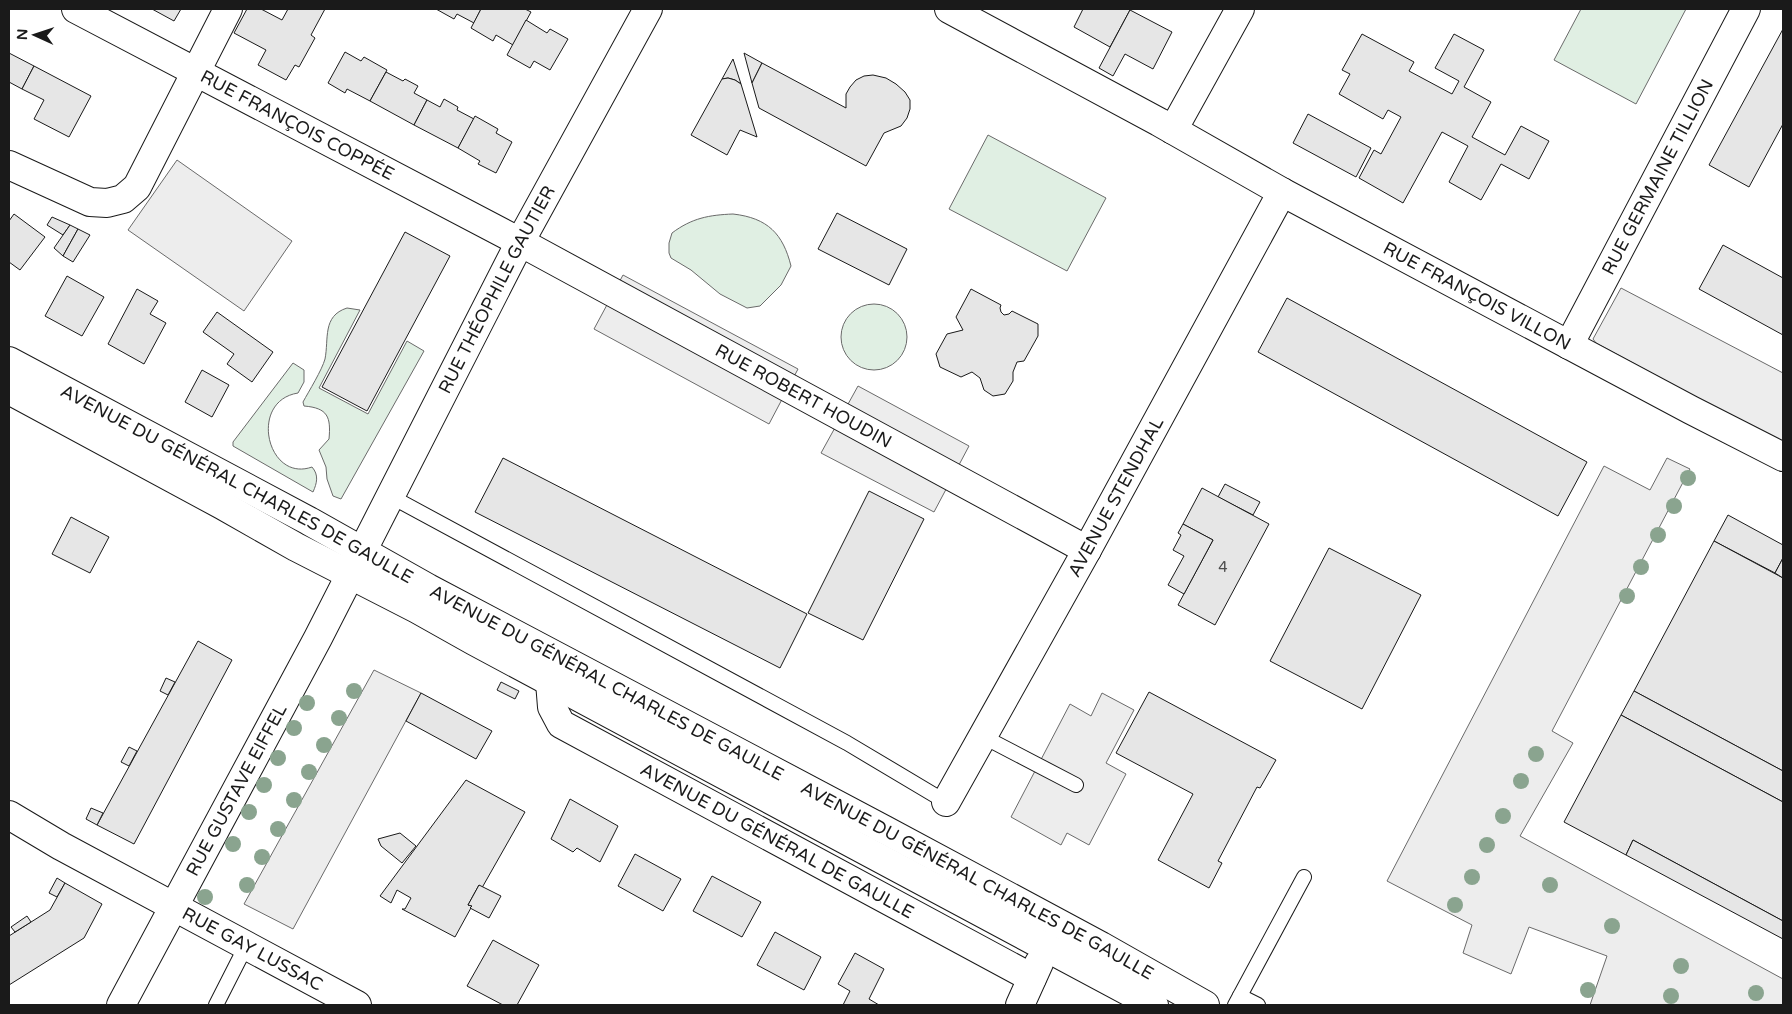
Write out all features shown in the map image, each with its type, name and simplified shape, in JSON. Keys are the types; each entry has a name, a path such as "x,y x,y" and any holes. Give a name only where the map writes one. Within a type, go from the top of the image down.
{"street":[{"name":"RUE FRANÇOIS COPPÉE","path":"76,9 520,242"},
{"path":"9,164 90,202 107,203 123,199 137,186 228,9"},
{"name":"RUE THÉOPHILE GAUTIER","path":"357,563 520,242 646,9"},
{"name":"RUE FRANÇOIS VILLON","path":"949,9 1173,130 1282,192 1783,457"},
{"path":"1173,130 1240,9"},
{"name":"RUE GERMAINE TILLION","path":"1569,345 1746,9"},
{"name":"AVENUE STENDHAL","path":"946,802 1087,550 1282,192"},
{"name":"RUE ROBERT HOUDIN","path":"520,242 1087,550"},
{"name":"AVENUE DU GÉNÉRAL CHARLES DE GAULLE","path":"9,361 357,563 550,682 1154,1005"},
{"name":"AVENUE DU GÉNÉRAL CHARLES DE GAULLE","path":"9,390 296,547 357,563 428,588 886,830 1057,922 1205,1005"},
{"name":"RUE GUSTAVE EIFFEL","path":"121,1005 357,563"},
{"name":"AVENUE DU GÉNÉRAL DE GAULLE","path":"550,682 552,707 561,724 1032,978"},
{"name":"RUE GAY LUSSAC","path":"9,816 357,1005"},
{"path":"1020,1005 1057,922"}],"lane":[{"path":"390,496 847,743 946,802"},
{"path":"982,736 1076,785"},
{"path":"1258,1005 1238,1001 1304,877"},
{"path":"216,1005 246,946"}],"green space":[{"path":"1581,9 1686,9 1636,104 1554,60"},
{"path":"988,135 1106,198 1067,271 949,209"},
{"path":"733,214 756,219 765,224 778,237 788,255 791,266 781,285 760,306 747,308 720,294 691,270 671,258 669,253 672,233 679,228 701,218"},
{"path":"867,304 881,304 893,309 902,318 907,330 905,350 898,361 881,370 867,370 855,365 846,356 841,344 841,330 846,318 855,309"},
{"path":"347,308 360,310 319,388 368,414 407,341 424,351 341,499 333,496 327,479 326,467 319,450 329,439 328,419 323,412 304,406 303,402 325,359 330,322 339,312"},
{"path":"293,363 304,370 304,382 298,393 282,399 273,410 269,424 269,439 275,453 284,463 296,469 312,467 317,479 313,492 233,446 233,442"}],"shaded area":[{"path":"177,160 292,241 244,311 128,230"},
{"path":"623,275 798,369 769,424 594,329"},
{"path":"1621,288 1783,373 1783,444 1596,343 1593,339"},
{"path":"858,386 969,446 934,512 821,453"},
{"path":"1667,458 1690,469 1552,731 1573,743 1520,836 1783,979 1783,1005 1590,1005 1607,956 1529,927 1511,974 1463,953 1472,925 1387,881 1604,466 1650,490"},
{"path":"374,670 421,693 293,929 244,904"},
{"path":"1102,693 1134,710 1106,763 1126,774 1089,845 1067,833 1061,845 1011,817 1070,704 1091,716"}],"building":[{"path":"152,9 181,9 174,21"},
{"path":"247,9 261,9 282,20 288,9 325,9 311,35 315,38 299,67 295,65 286,80 258,65 266,50 234,33"},
{"path":"436,9 481,9 474,23 457,14 454,19"},
{"path":"481,9 525,9 531,12 513,45 496,35 493,41 471,28"},
{"path":"1083,9 1130,10 1110,47 1074,27"},
{"path":"1130,10 1172,32 1153,69 1125,54 1113,76 1099,68"},
{"path":"526,20 547,33 550,29 568,39 550,70 534,61 530,68 507,55"},
{"path":"1783,29 1783,124 1749,187 1709,165"},
{"path":"1362,34 1414,62 1409,71 1452,94 1459,81 1435,68 1454,34 1484,50 1464,87 1491,102 1472,137 1505,155 1521,126 1549,141 1529,179 1501,164 1481,200 1449,182 1468,146 1442,132 1403,203 1359,178 1374,150 1381,154 1401,117 1388,110 1383,119 1339,94 1350,74 1342,70"},
{"path":"345,52 361,61 364,57 387,70 370,101 347,89 345,93 328,83"},
{"path":"9,53 34,66 22,89 9,82"},
{"path":"744,53 762,63 752,83"},
{"path":"733,59 741,84 728,78 722,79"},
{"path":"762,63 846,108 846,94 856,80 864,76 873,75 886,78 905,92 910,100 907,118 901,126 884,133 866,166 759,108 752,83"},
{"path":"34,66 91,96 69,137 34,119 44,100 22,89"},
{"path":"386,72 418,86 414,93 427,100 414,125 370,101"},
{"path":"728,78 741,84 757,137 740,130 727,155 691,135 722,79"},
{"path":"444,99 458,107 457,110 474,119 458,148 414,125 427,100 440,107"},
{"path":"1308,114 1371,148 1356,177 1293,143"},
{"path":"475,116 498,129 496,133 512,142 496,173 478,164 480,161 458,148"},
{"path":"837,213 907,249 889,285 818,249"},
{"path":"14,214 45,237 20,270 9,262 9,221"},
{"path":"52,217 70,225 63,235 47,225"},
{"path":"70,225 78,229 63,256 54,248"},
{"path":"78,229 90,235 73,262 63,256"},
{"path":"405,232 450,256 367,411 322,387"},
{"path":"1723,245 1783,278 1783,335 1699,289"},
{"path":"67,276 104,297 82,336 45,316"},
{"path":"137,289 158,301 150,314 166,323 144,364 108,344"},
{"path":"971,289 1001,305 1001,312 1004,315 1012,311 1038,324 1038,336 1024,361 1017,362 1013,372 1013,381 1005,394 993,396 984,390 980,378 972,372 961,377 940,367 936,354 947,334 963,330 956,317"},
{"path":"1287,298 1587,462 1558,516 1258,352"},
{"path":"217,312 273,352 252,382 227,364 234,354 203,332"},
{"path":"202,370 229,385 212,417 185,402"},
{"path":"503,458 807,614 780,668 475,512"},
{"path":"1225,484 1260,502 1253,515 1218,497"},
{"path":"1202,488 1269,524 1215,625 1178,605 1213,540 1183,524"},
{"path":"869,491 924,519 863,640 808,613"},
{"path":"1728,515 1783,545 1783,558 1775,573 1714,541"},
{"path":"71,517 109,537 90,573 52,554"},
{"path":"1183,524 1213,540 1184,594 1168,585 1184,556 1173,550 1181,535 1178,533"},
{"path":"1714,541 1783,578 1783,771 1634,691"},
{"path":"1329,548 1421,595 1362,709 1270,661"},
{"path":"1783,558 1783,578 1775,573"},
{"path":"198,641 232,660 134,844 97,825"},
{"path":"166,678 175,682 168,695 160,691"},
{"path":"501,682 519,691 515,699 497,690"},
{"path":"1634,691 1783,771 1783,802 1621,715"},
{"path":"1149,692 1276,760 1260,788 1257,787 1218,861 1222,863 1209,888 1158,860 1193,794 1116,753"},
{"path":"421,693 492,731 476,759 406,721"},
{"path":"1621,715 1783,802 1783,921 1633,840 1626,855 1564,822"},
{"path":"129,747 137,751 129,766 121,762"},
{"path":"466,780 525,812 482,888 479,885 468,905 472,906 455,937 402,909 405,909 411,898 397,890 391,903 380,896"},
{"path":"570,799 618,826 600,862 577,848 573,852 551,839"},
{"path":"91,808 103,813 97,825 86,819"},
{"path":"400,833 416,846 402,863 381,846 378,839"},
{"path":"1633,840 1783,921 1783,939 1626,855"},
{"path":"635,854 681,879 663,911 618,886"},
{"path":"712,876 761,902 742,937 693,911"},
{"path":"57,878 65,883 57,897 49,893"},
{"path":"65,883 102,904 84,938 9,985 9,936 50,910"},
{"path":"479,885 501,896 489,918 468,905"},
{"path":"27,916 31,922 15,932 11,927"},
{"path":"775,932 821,957 804,990 757,965"},
{"path":"493,940 539,965 517,1005 503,1005 467,986"},
{"path":"855,953 884,969 869,999 879,1005 843,1005 850,991 838,984"}]}
